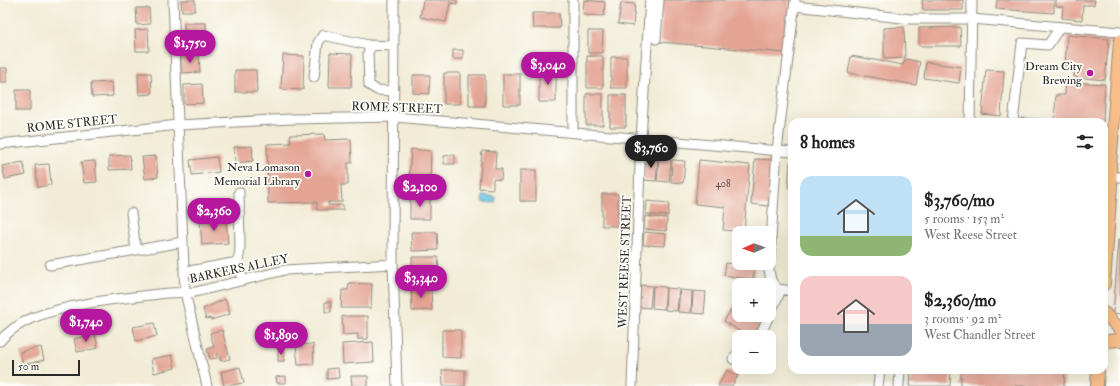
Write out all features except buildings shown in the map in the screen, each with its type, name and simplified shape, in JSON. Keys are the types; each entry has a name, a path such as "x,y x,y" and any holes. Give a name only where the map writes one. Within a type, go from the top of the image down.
{"main road":[{"path":"1108,222 1120,41"},
{"path":"1108,317 1120,329"},
{"path":"1108,340 1120,340"},
{"path":"1097,386 1098,374"}],"street":[{"path":"174,0 185,292 207,386"},
{"path":"394,0 395,117 393,264 396,386"},
{"path":"573,0 573,132"},
{"name":"WEST REESE STREET","path":"632,386 641,138 650,0"},
{"path":"656,39 659,0"},
{"path":"970,118 972,0"},
{"path":"788,291 778,289 771,281 769,270 777,151 795,3 911,19 972,19 1120,32"},
{"path":"1013,118 1022,43 1048,45 1060,27"},
{"path":"314,77 318,43 324,35 373,46 394,46"},
{"path":"373,46 370,48 368,53 369,85 377,90 394,92"},
{"name":"ROME STREET","path":"0,144 178,125 292,119 395,117 788,152"},
{"path":"239,192 240,249 238,262 242,280"},
{"path":"131,213 136,250"},
{"path":"50,265 183,242"},
{"path":"184,272 238,262"},
{"name":"BARKERS ALLEY","path":"0,341 7,332 31,319 54,312 109,300 185,292 191,293 285,270 393,264"},
{"path":"762,330 781,290"},
{"path":"878,374 878,386"},
{"path":"899,386 900,374"}],"water":[{"path":"483,195 496,197 495,203 482,202"}],"place":[{"name":"Dream City Brewing","path":"1090,73"},
{"name":"Neva Lomason Memorial Library","path":"308,174"}]}
